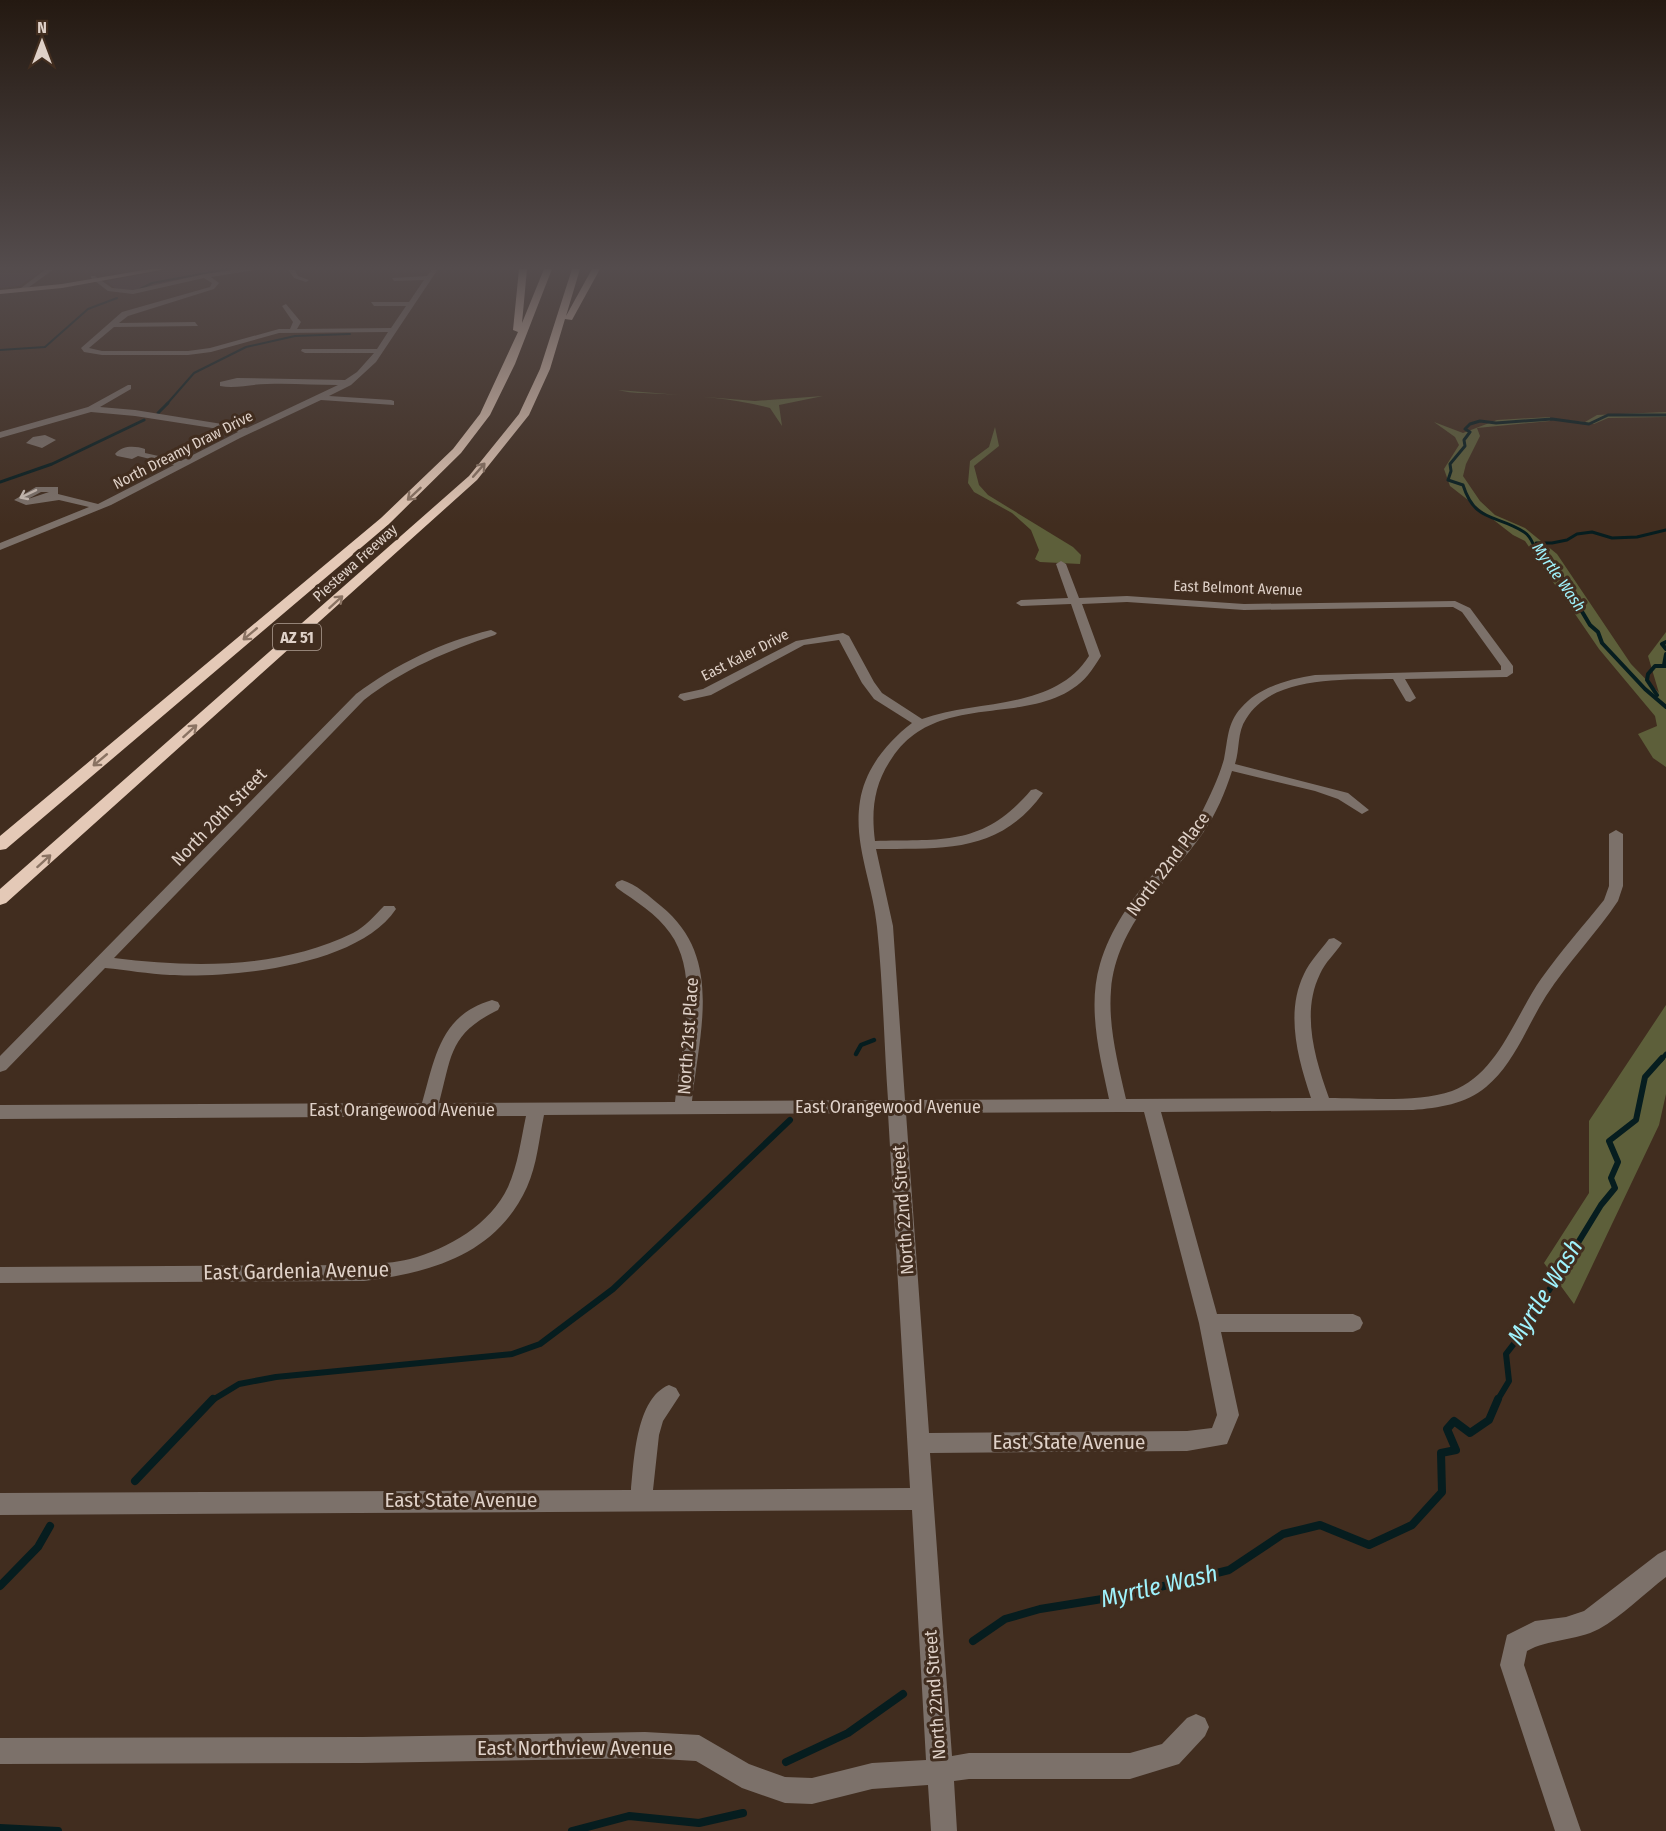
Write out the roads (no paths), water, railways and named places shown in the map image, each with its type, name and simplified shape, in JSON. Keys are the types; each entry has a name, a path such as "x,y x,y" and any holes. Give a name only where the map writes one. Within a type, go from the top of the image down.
{"highway":[{"name":"Piestewa Freeway","path":"0,845 385,521 437,473 485,415 512,354"},
{"name":"Piestewa Freeway","path":"0,899 473,478 524,416 550,354"}],"street":[{"name":"North Dreamy Draw Drive","path":"0,547 98,507 247,431 321,398 348,383 376,354"},
{"path":"243,382 348,383"},
{"path":"0,435 91,409 134,385"},
{"path":"321,398 391,403"},
{"path":"91,409 247,431"},
{"path":"18,430 36,439"},
{"path":"139,454 184,465"},
{"path":"47,497 77,501 98,507"},
{"name":"North 22nd Street","path":"944,1831 885,926 881,893 868,855 866,808 870,788 882,760 894,745 920,723 953,712 1028,701 1054,692 1083,675 1095,656 1091,638 1073,600 1061,564"},
{"name":"East Belmont Avenue","path":"1021,603 1126,599 1244,607 1455,604 1466,610 1507,666 1507,673"},
{"name":"North 20th Street","path":"0,1066 360,698 396,670 413,661 491,633"},
{"name":"East Kaler Drive","path":"684,697 707,692 810,640 843,636 868,683 878,696 920,723"},
{"name":"North 22nd Place","path":"1119,1106 1102,1026 1105,977 1113,944 1139,901 1206,817 1228,766 1238,720 1252,704 1266,694 1290,684 1340,676 1507,673"},
{"path":"1396,675 1410,698"},
{"path":"1228,766 1319,788 1343,796 1362,810"},
{"path":"867,845 963,840 988,834 1004,825 1036,793"},
{"name":"East Orangewood Avenue","path":"0,1112 1151,1106 1416,1103 1444,1100 1469,1090 1485,1078 1500,1059 1541,991 1611,901 1616,886 1616,834"},
{"name":"North 21st Place","path":"622,885 661,913 679,934 693,969 694,1004 683,1109"},
{"path":"103,962 168,970 219,970 269,964 317,952 360,936 388,909"},
{"path":"1322,1104 1304,1043 1302,1014 1311,976 1334,943"},
{"path":"429,1109 444,1054 452,1037 467,1020 492,1006"},
{"path":"1151,1106 1209,1323 1353,1323"},
{"name":"East Gardenia Avenue","path":"0,1275 364,1273 408,1268 447,1254 474,1239 509,1203 523,1170 536,1110"},
{"name":"East State Avenue","path":"918,1443 1187,1441 1219,1437 1228,1415 1209,1323"},
{"path":"641,1499 648,1435 654,1417 669,1395"},
{"name":"East State Avenue","path":"0,1504 922,1499"},
{"path":"1568,1831 1512,1665 1515,1644 1535,1633 1566,1629 1591,1620 1666,1562"},
{"name":"East Northview Avenue","path":"0,1751 362,1750 645,1744 699,1748 742,1775 785,1790 812,1791 872,1776 917,1774 969,1766 1130,1766 1170,1755 1196,1726"}],"waterway":[{"path":"166,405 194,373 231,354"},
{"path":"158,413 166,405"},
{"name":"Myrtle Wash","path":"1559,573 1539,554 1527,534 1480,512 1468,497 1463,485 1448,480 1451,471 1450,464 1465,446 1464,440 1470,432 1465,429 1470,424 1480,421 1496,423 1552,419 1589,424 1608,415 1666,415"},
{"path":"0,482 52,464 144,420"},
{"path":"1536,543 1552,543 1567,540 1577,534 1592,532 1612,538 1637,537 1666,530"},
{"name":"Myrtle Wash","path":"1559,573 1590,625 1598,632 1602,643 1645,689 1666,707"},
{"path":"1666,642 1662,644 1666,649"},
{"path":"1664,665 1666,654"},
{"path":"1657,695 1647,680 1648,674 1655,666 1666,666"},
{"path":"856,1054 861,1045 874,1040"},
{"name":"Myrtle Wash","path":"1661,1060 1666,1054"},
{"name":"Myrtle Wash","path":"1498,1400 1509,1381 1506,1354 1526,1328 1601,1205 1615,1188 1611,1178 1618,1162 1609,1141 1636,1120 1645,1077 1662,1058"},
{"path":"211,1401 239,1384 276,1377 512,1354 540,1344 613,1289 790,1120"},
{"name":"Myrtle Wash","path":"973,1641 1005,1619 1040,1609 1127,1595 1229,1570 1283,1534 1320,1525 1369,1545 1412,1525 1442,1492 1441,1453 1456,1450 1447,1429 1454,1421 1470,1433 1489,1420 1498,1400"},
{"path":"135,1481 211,1401"},
{"path":"0,1586 38,1547 50,1526"},
{"name":"Myrtle Wash","path":"786,1762 848,1733 903,1694"},
{"name":"Myrtle Wash","path":"572,1831 629,1816 699,1823 743,1813"},
{"name":"Myrtle Wash","path":"0,1828 58,1831"}]}
